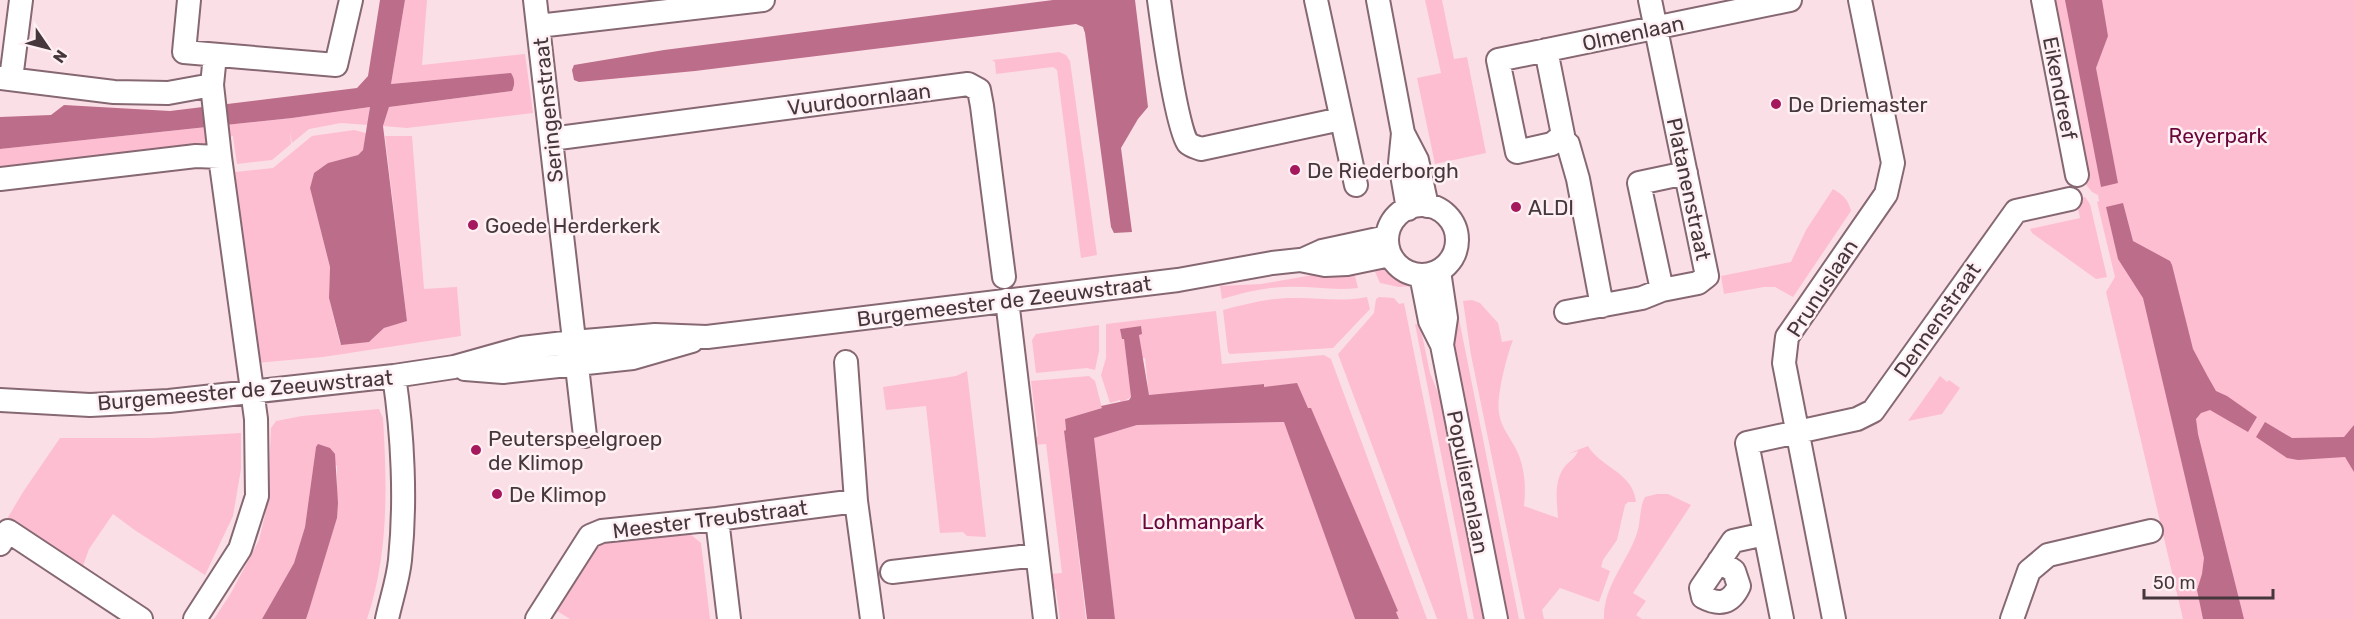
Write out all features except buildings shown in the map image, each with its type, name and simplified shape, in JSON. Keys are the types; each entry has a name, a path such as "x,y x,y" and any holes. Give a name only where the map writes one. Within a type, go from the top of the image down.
{"street":[{"path":"21,0 5,79 114,92 168,93 212,85"},
{"path":"189,0 184,52 336,65 351,0"},
{"name":"Seringenstraat","path":"535,0 585,436"},
{"path":"538,26 763,0"},
{"path":"1159,0 1177,105 1184,137 1189,145 1200,149 1341,119"},
{"path":"1316,0 1356,185"},
{"path":"1378,0 1402,133 1417,160 1418,207"},
{"name":"Platanenstraat","path":"1566,312 1642,298 1662,290 1698,283 1707,276 1650,0"},
{"name":"Olmenlaan","path":"1561,139 1552,144 1517,152 1498,60 1790,0"},
{"name":"Prunuslaan","path":"1834,619 1784,363 1787,337 1886,194 1893,163 1860,0"},
{"name":"Eikendreef","path":"2043,0 2077,175"},
{"path":"1546,51 1563,130 1561,139 1568,144 1578,179 1602,306"},
{"path":"195,619 240,549 257,496 256,419 212,85 216,55"},
{"name":"Vuurdoornlaan","path":"551,139 968,84 979,90 982,106 1004,278"},
{"path":"0,179 196,156 220,157"},
{"path":"1662,290 1639,183 1686,173"},
{"name":"Dennenstraat","path":"1765,534 1747,442 1857,419 1873,411 2016,210 2070,199"},
{"path":"1418,207 1445,214 1455,229 1457,239 1453,257 1430,273 1403,270 1389,246 1394,220 1418,207"},
{"name":"Burgemeester de Zeeuwstraat","path":"0,400 90,405 169,401 394,376 454,367 503,372 575,352 633,358 707,337 1178,280 1272,262 1300,260 1325,265 1347,264 1389,246"},
{"name":"Populierenlaan","path":"1430,273 1446,318 1442,345 1496,619"},
{"path":"1007,300 1045,619"},
{"path":"846,362 856,501 872,619"},
{"path":"387,619 400,562 403,474 394,376"},
{"name":"Meester Treubstraat","path":"537,619 590,536 602,531 856,501"},
{"path":"717,519 729,619"},
{"path":"2013,619 2029,571 2048,555 2151,531"},
{"path":"1719,561 1732,541 1765,534 1782,619"},
{"path":"4,538 141,619"},
{"path":"892,572 1036,555"}],"green space":[{"path":"405,0 427,0 422,65 525,54 533,113 407,128 383,126 389,107 512,91 514,87 510,73 391,84"},
{"path":"1425,0 1442,0 1454,59 1467,57 1486,153 1435,164 1417,78 1441,73"},
{"name":"Reyerpark","path":"2049,0 2354,0 2354,619 2183,619 2106,292 2115,277 2097,202 2099,201 2098,195 2092,192 2084,182"},
{"path":"1059,52 1066,55 1070,61 1097,255 1081,258 1057,70 1053,67 996,74 995,62 992,60"},
{"path":"370,107 368,125 341,123 309,129 292,143 290,132 291,144 272,160 237,164 233,136 226,138 226,143 0,170 0,149 292,118"},
{"path":"354,130 366,133 363,150 358,155 328,163 314,173 310,188 330,267 329,298 340,344 369,342 384,328 407,320 385,136 412,136 424,289 457,287 461,336 323,357 256,363 235,172 273,168 312,136"},
{"path":"1833,189 1845,198 1851,211 1793,297 1775,287 1724,294 1721,276 1791,262 1806,230"},
{"path":"2085,197 2090,204 2107,277 2096,279 2032,233 2030,229 2080,218 2076,198"},
{"path":"1382,263 1391,267 1410,286 1399,287 1380,283 1372,265"},
{"path":"1353,268 1358,288 1279,287 1222,299 1220,286 1261,284"},
{"path":"1367,297 1370,309 1333,348 1230,354 1228,352 1223,310 1278,299 1340,300"},
{"path":"1379,297 1394,298 1399,304 1404,303 1468,619 1437,619 1338,354 1374,313 1376,299"},
{"path":"1472,300 1480,303 1498,323 1502,342 1513,340 1498,406 1502,423 1522,464 1525,485 1524,506 1558,518 1557,484 1559,477 1578,451 1567,454 1588,446 1601,460 1623,477 1634,492 1636,502 1628,502 1625,505 1617,540 1603,560 1601,567 1610,571 1599,602 1560,588 1542,610 1544,619 1525,619 1471,355 1463,301"},
{"path":"1216,311 1222,364 1324,355 1331,359 1427,619 1399,619 1308,408 1264,387 1263,384 1149,396 1145,358 1142,358 1139,335 1141,326 1121,329 1131,397 1121,403 1120,400 1110,403 1101,375 1106,358 1106,324"},
{"path":"1458,314 1519,619 1506,619 1457,372 1451,315"},
{"path":"1415,324 1420,325 1430,373 1443,405 1487,619 1474,619"},
{"path":"1099,325 1099,351 1095,370 1087,368 1036,373 1032,340 1036,334"},
{"path":"967,371 986,537 967,536 963,532 940,533 926,406 886,410 883,387 956,376"},
{"path":"1089,376 1095,381 1102,408 1065,419 1066,431 1064,431 1086,619 1060,619 1056,590 1049,584 1050,574 1062,573 1046,444 1034,445 1032,441 1038,436 1031,381"},
{"path":"1940,376 1960,388 1942,414 1908,421"},
{"path":"379,409 383,418 385,519 379,569 367,619 306,619 337,518 337,466 316,447 305,527 294,563 262,619 214,619 231,593 259,540 265,515 271,428 276,421 302,416"},
{"name":"Lohmanpark","path":"1285,422 1355,619 1115,619 1093,438 1137,425"},
{"path":"241,433 241,469 233,516 205,575 113,514 89,549 83,566 7,519 60,438 152,438"},
{"path":"1668,494 1691,505 1633,593 1646,601 1636,615 1642,619 1604,619 1607,596 1633,544 1643,501 1645,497"},
{"path":"684,529 701,543 710,619 570,619 557,611 602,541"}],"shaded area":[{"path":"380,0 405,0 391,84 511,73 514,84 512,91 389,107 383,126 407,321 384,328 369,342 341,345 329,298 330,267 310,188 314,173 328,163 358,155 363,150 370,107 292,118 0,149 0,117 51,115 64,105 170,111 357,88 368,76"},
{"path":"1053,0 1135,0 1148,107 1121,148 1132,232 1114,233 1111,227 1085,33 1083,27 1076,24 695,71 579,82 574,80 572,70 574,65 664,50"},
{"path":"2065,0 2102,0 2108,36 2096,68 2118,183 2101,187"},
{"path":"2123,203 2133,241 2170,261 2172,265 2193,349 2216,391 2257,417 2248,432 2210,410 2201,413 2196,419 2244,619 2203,619 2197,590 2204,558 2143,298 2118,259 2106,207"},
{"path":"1141,326 1142,334 1139,335 1149,395 1297,383 1308,408 1311,408 1398,611 1396,612 1399,619 1355,619 1284,422 1137,425 1094,438 1115,619 1087,619 1064,431 1066,430 1065,419 1102,408 1101,406 1129,400 1131,397 1124,339 1122,339 1120,329"},
{"path":"2265,422 2292,438 2344,437 2354,425 2354,472 2345,457 2298,460 2287,458 2256,437"},
{"path":"318,444 330,448 335,454 338,503 337,518 309,610 306,619 262,619 294,563 305,527"}],"place":[{"name":"De Driemaster","path":"1776,104"},
{"name":"De Riederborgh","path":"1295,170"},
{"name":"ALDI","path":"1516,207"},
{"name":"Goede Herderkerk","path":"473,225"},
{"name":"Peuterspeelgroep de Klimop","path":"476,450"},
{"name":"De Klimop","path":"497,494"}]}
